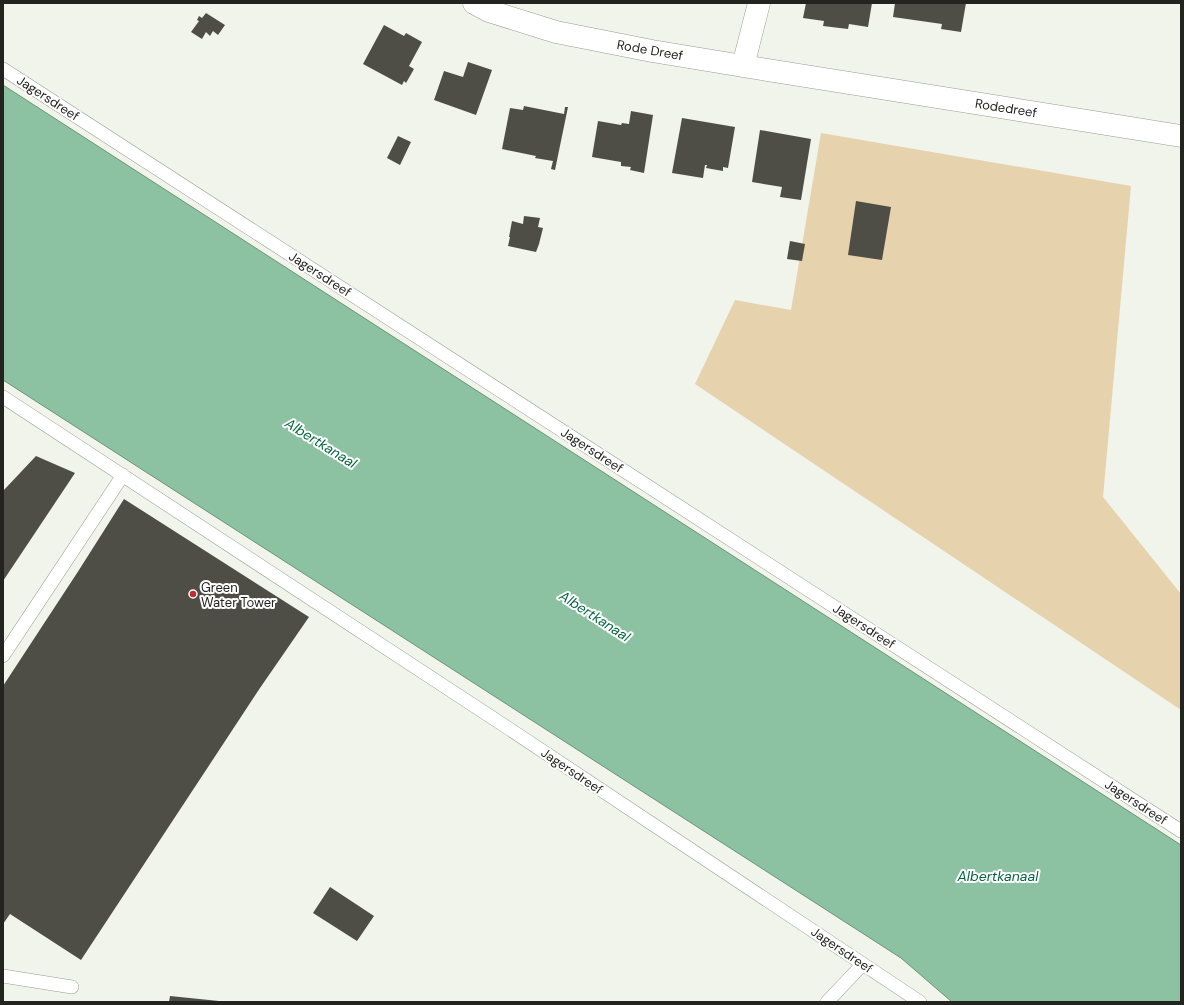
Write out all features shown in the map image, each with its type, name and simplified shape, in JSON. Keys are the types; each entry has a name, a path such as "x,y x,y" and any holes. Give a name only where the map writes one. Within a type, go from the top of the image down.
{"street":[{"name":"Rode Dreef","path":"474,3 489,11 556,32 743,66 830,80"},
{"path":"743,66 759,3"},
{"name":"Rodedreef","path":"830,80 1181,136"}],"lane":[{"name":"Jagersdreef","path":"3,69 1181,831"},
{"name":"Jagersdreef","path":"3,397 511,730 920,1002"},
{"path":"3,656 123,475"},
{"path":"827,1002 863,964"},
{"path":"3,976 72,987"}],"shaded area":[{"path":"821,133 1131,186 1103,497 1181,594 1181,710 695,384 735,300 791,310"}],"water":[{"name":"Albertkanaal","path":"3,85 1181,845 1181,1002 952,1002 901,958 3,380"}],"building":[{"path":"806,3 872,3 868,27 849,24 848,29 823,26 824,21 803,18"},
{"path":"895,3 966,3 961,32 941,29 942,24 893,17"},
{"path":"206,13 225,25 218,35 213,31 210,36 206,32 202,39 191,32 199,21 197,20 199,16 202,18"},
{"path":"384,25 404,36 406,33 422,42 409,66 414,69 406,83 404,81 402,85 363,64"},
{"path":"468,62 492,70 476,115 434,100 444,71 463,77"},
{"path":"524,106 564,114 565,107 568,107 555,170 551,169 553,161 535,158 536,156 502,149 510,108 523,110"},
{"path":"631,111 653,115 644,173 630,170 631,167 621,166 621,162 592,157 598,121 621,125 622,123 629,124"},
{"path":"682,118 735,127 728,168 723,167 723,171 706,168 707,165 705,165 703,178 672,173"},
{"path":"760,130 811,139 801,200 780,197 782,187 752,182"},
{"path":"398,136 411,142 400,165 387,158"},
{"path":"856,201 891,207 882,260 848,255"},
{"path":"524,216 540,218 538,227 543,228 536,252 508,246 512,221 523,224"},
{"path":"790,241 805,244 802,261 787,259"},
{"path":"36,456 75,473 3,581 3,491"},
{"path":"124,499 309,617 260,688 81,960 10,914 3,924 3,686"},
{"path":"330,887 374,916 357,941 313,913"},
{"path":"170,996 219,1001 219,1002 169,1002"}],"place":[{"name":"Green Water Tower","path":"193,594"}]}
